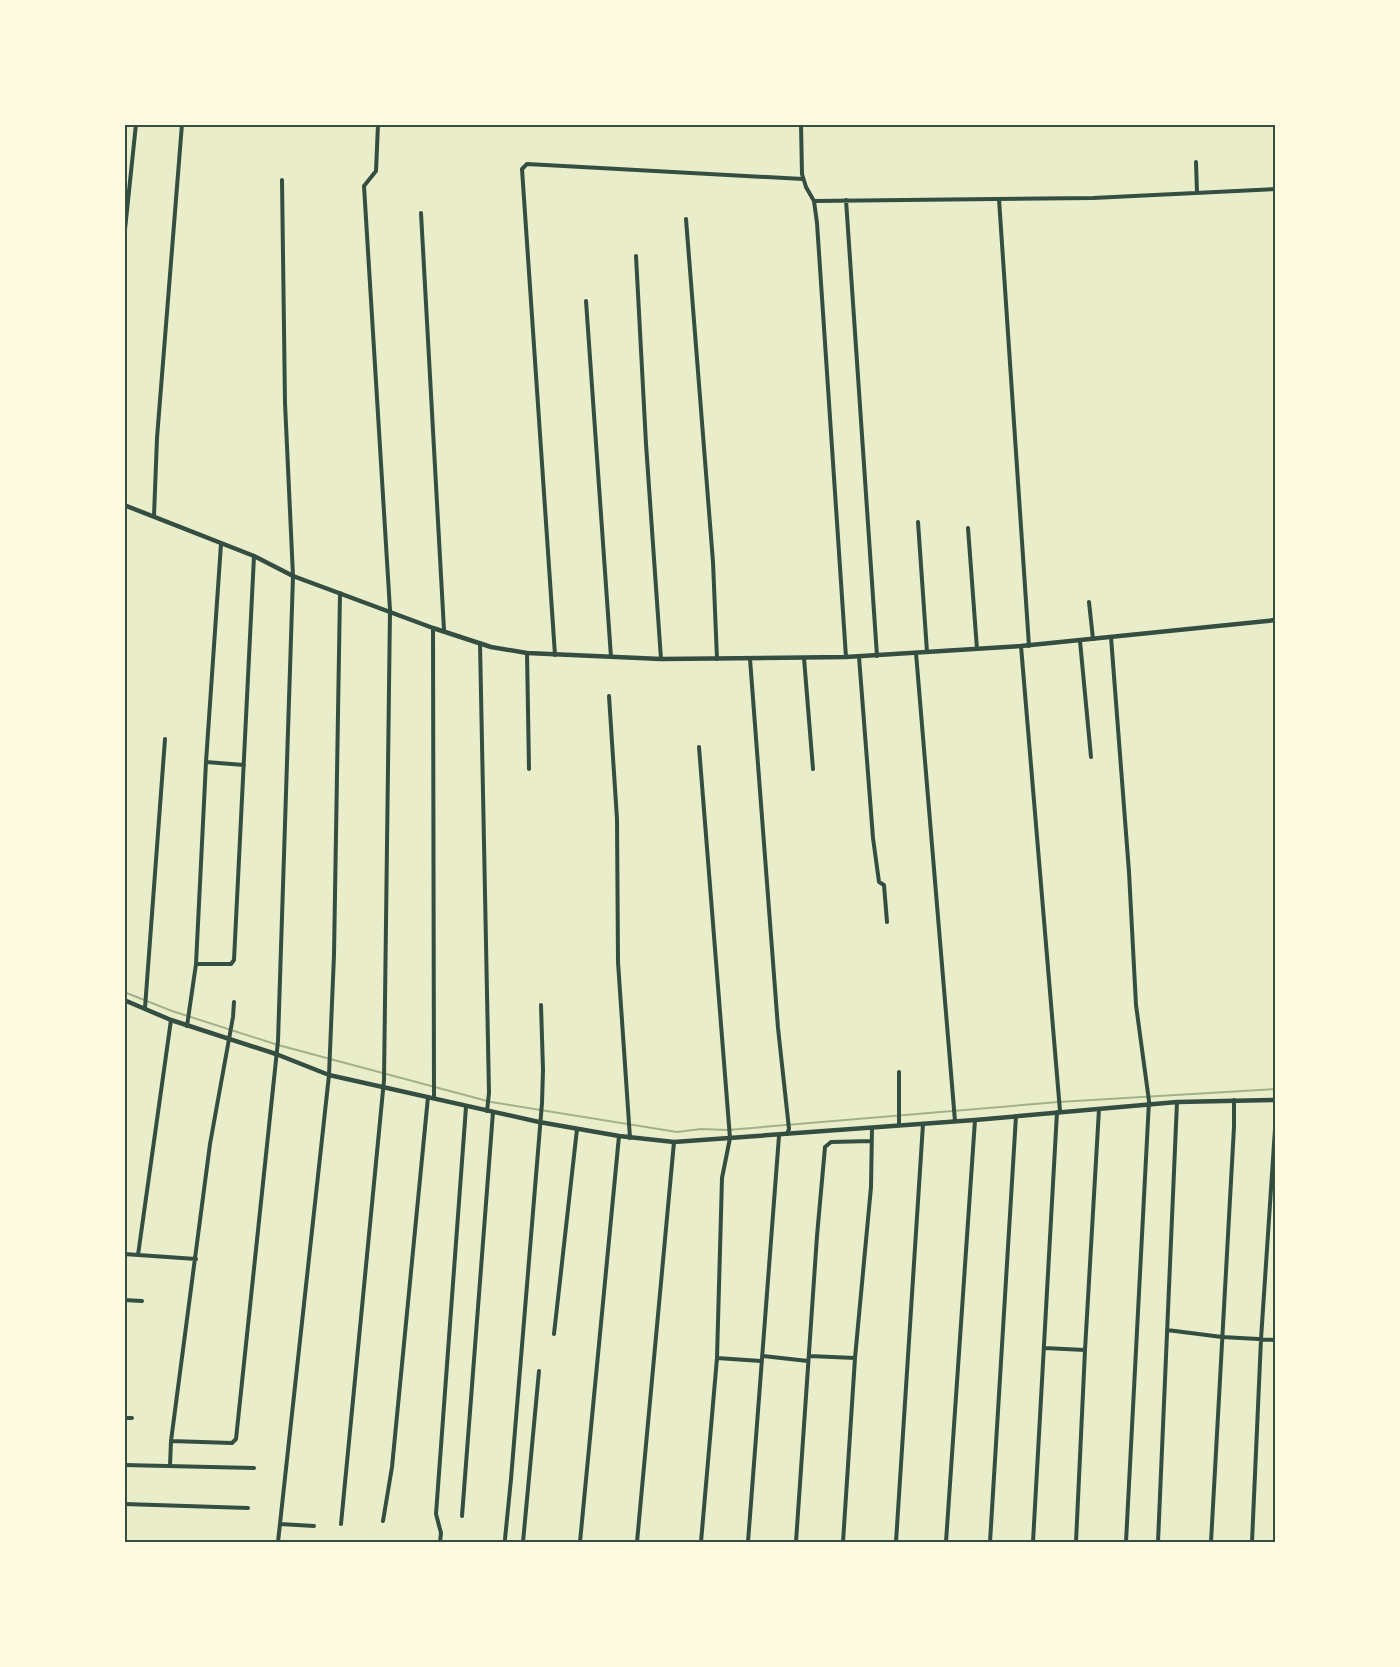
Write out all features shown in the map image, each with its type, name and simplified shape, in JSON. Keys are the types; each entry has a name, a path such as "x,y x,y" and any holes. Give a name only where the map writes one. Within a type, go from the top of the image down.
{"street":[{"path":"124,239 136,124"},
{"path":"154,516 157,438 182,124"},
{"path":"341,1524 384,1087 390,610 364,186 376,171 378,124"},
{"path":"801,124 803,179 814,201 822,285 846,657"},
{"path":"1196,162 1197,193"},
{"path":"555,654 522,169 527,164 803,179"},
{"path":"171,1441 232,1443 236,1439 278,1041 293,576 285,403 282,180"},
{"path":"814,201 1093,198 1275,189"},
{"path":"999,198 1029,646"},
{"path":"846,200 877,656"},
{"path":"421,213 444,630"},
{"path":"686,219 713,562 717,659"},
{"path":"636,255 661,659"},
{"path":"586,301 611,657"},
{"path":"124,505 254,556 293,576 390,610 433,628 480,644 527,653 661,659 859,657 1029,646 1275,620"},
{"path":"918,522 927,651"},
{"path":"968,528 977,650"},
{"path":"187,1024 196,964 206,762 221,544"},
{"path":"196,964 231,964 234,960 254,556"},
{"path":"278,1542 329,1075 334,944 340,592"},
{"path":"1089,602 1093,639"},
{"path":"433,628 434,1095"},
{"path":"1111,637 1130,872 1136,1005 1149,1103 1126,1542"},
{"path":"1080,640 1091,757"},
{"path":"462,1516 490,1111 488,1104 480,644"},
{"path":"1021,646 1059,1110 1033,1542"},
{"path":"916,652 955,1119"},
{"path":"527,653 529,769"},
{"path":"859,657 873,838 879,882 884,885 887,922"},
{"path":"804,658 813,769"},
{"path":"750,659 776,1007 788,1132"},
{"path":"609,696 617,819 618,962 629,1135"},
{"path":"146,1007 165,739"},
{"path":"699,747 730,1136 722,1178 717,1358 701,1542"},
{"path":"206,762 244,765"},
{"path":"124,1000 146,1007 171,1020 230,1033 329,1075 428,1097 434,1095 466,1107 539,1122 620,1136 629,1135 674,1142 730,1136 779,1136 788,1132 872,1128 955,1119 975,1120 1149,1103 1275,1100"},
{"path":"170,1466 171,1441 210,1144 234,1002"},
{"path":"504,1539 510,1499 542,1103 541,1005"},
{"path":"138,1255 171,1020"},
{"path":"899,1072 899,1124"},
{"path":"383,1521 392,1467 428,1097"},
{"path":"1211,1542 1234,1100"},
{"path":"1158,1542 1177,1102"},
{"path":"440,1542 441,1533 436,1514 466,1107"},
{"path":"1077,1542 1099,1108"},
{"path":"1252,1542 1261,1339 1275,1114"},
{"path":"990,1542 1016,1116"},
{"path":"946,1542 975,1120"},
{"path":"897,1542 923,1124"},
{"path":"843,1542 855,1358 871,1187 872,1128"},
{"path":"554,1334 577,1129"},
{"path":"580,1542 620,1136"},
{"path":"748,1542 779,1136"},
{"path":"796,1542 825,1147 831,1142 871,1141"},
{"path":"637,1542 674,1142"},
{"path":"124,1254 196,1259"},
{"path":"124,1300 142,1301"},
{"path":"1167,1330 1222,1337 1275,1340"},
{"path":"1044,1348 1086,1350"},
{"path":"717,1358 855,1358"},
{"path":"523,1542 539,1371"},
{"path":"124,1418 132,1418"},
{"path":"124,1465 254,1468"},
{"path":"124,1504 248,1508"},
{"path":"280,1524 314,1526"}],"waterway":[{"path":"124,992 172,1011 278,1045 491,1102 677,1132 701,1129 728,1130 1058,1102 1276,1089"}]}
